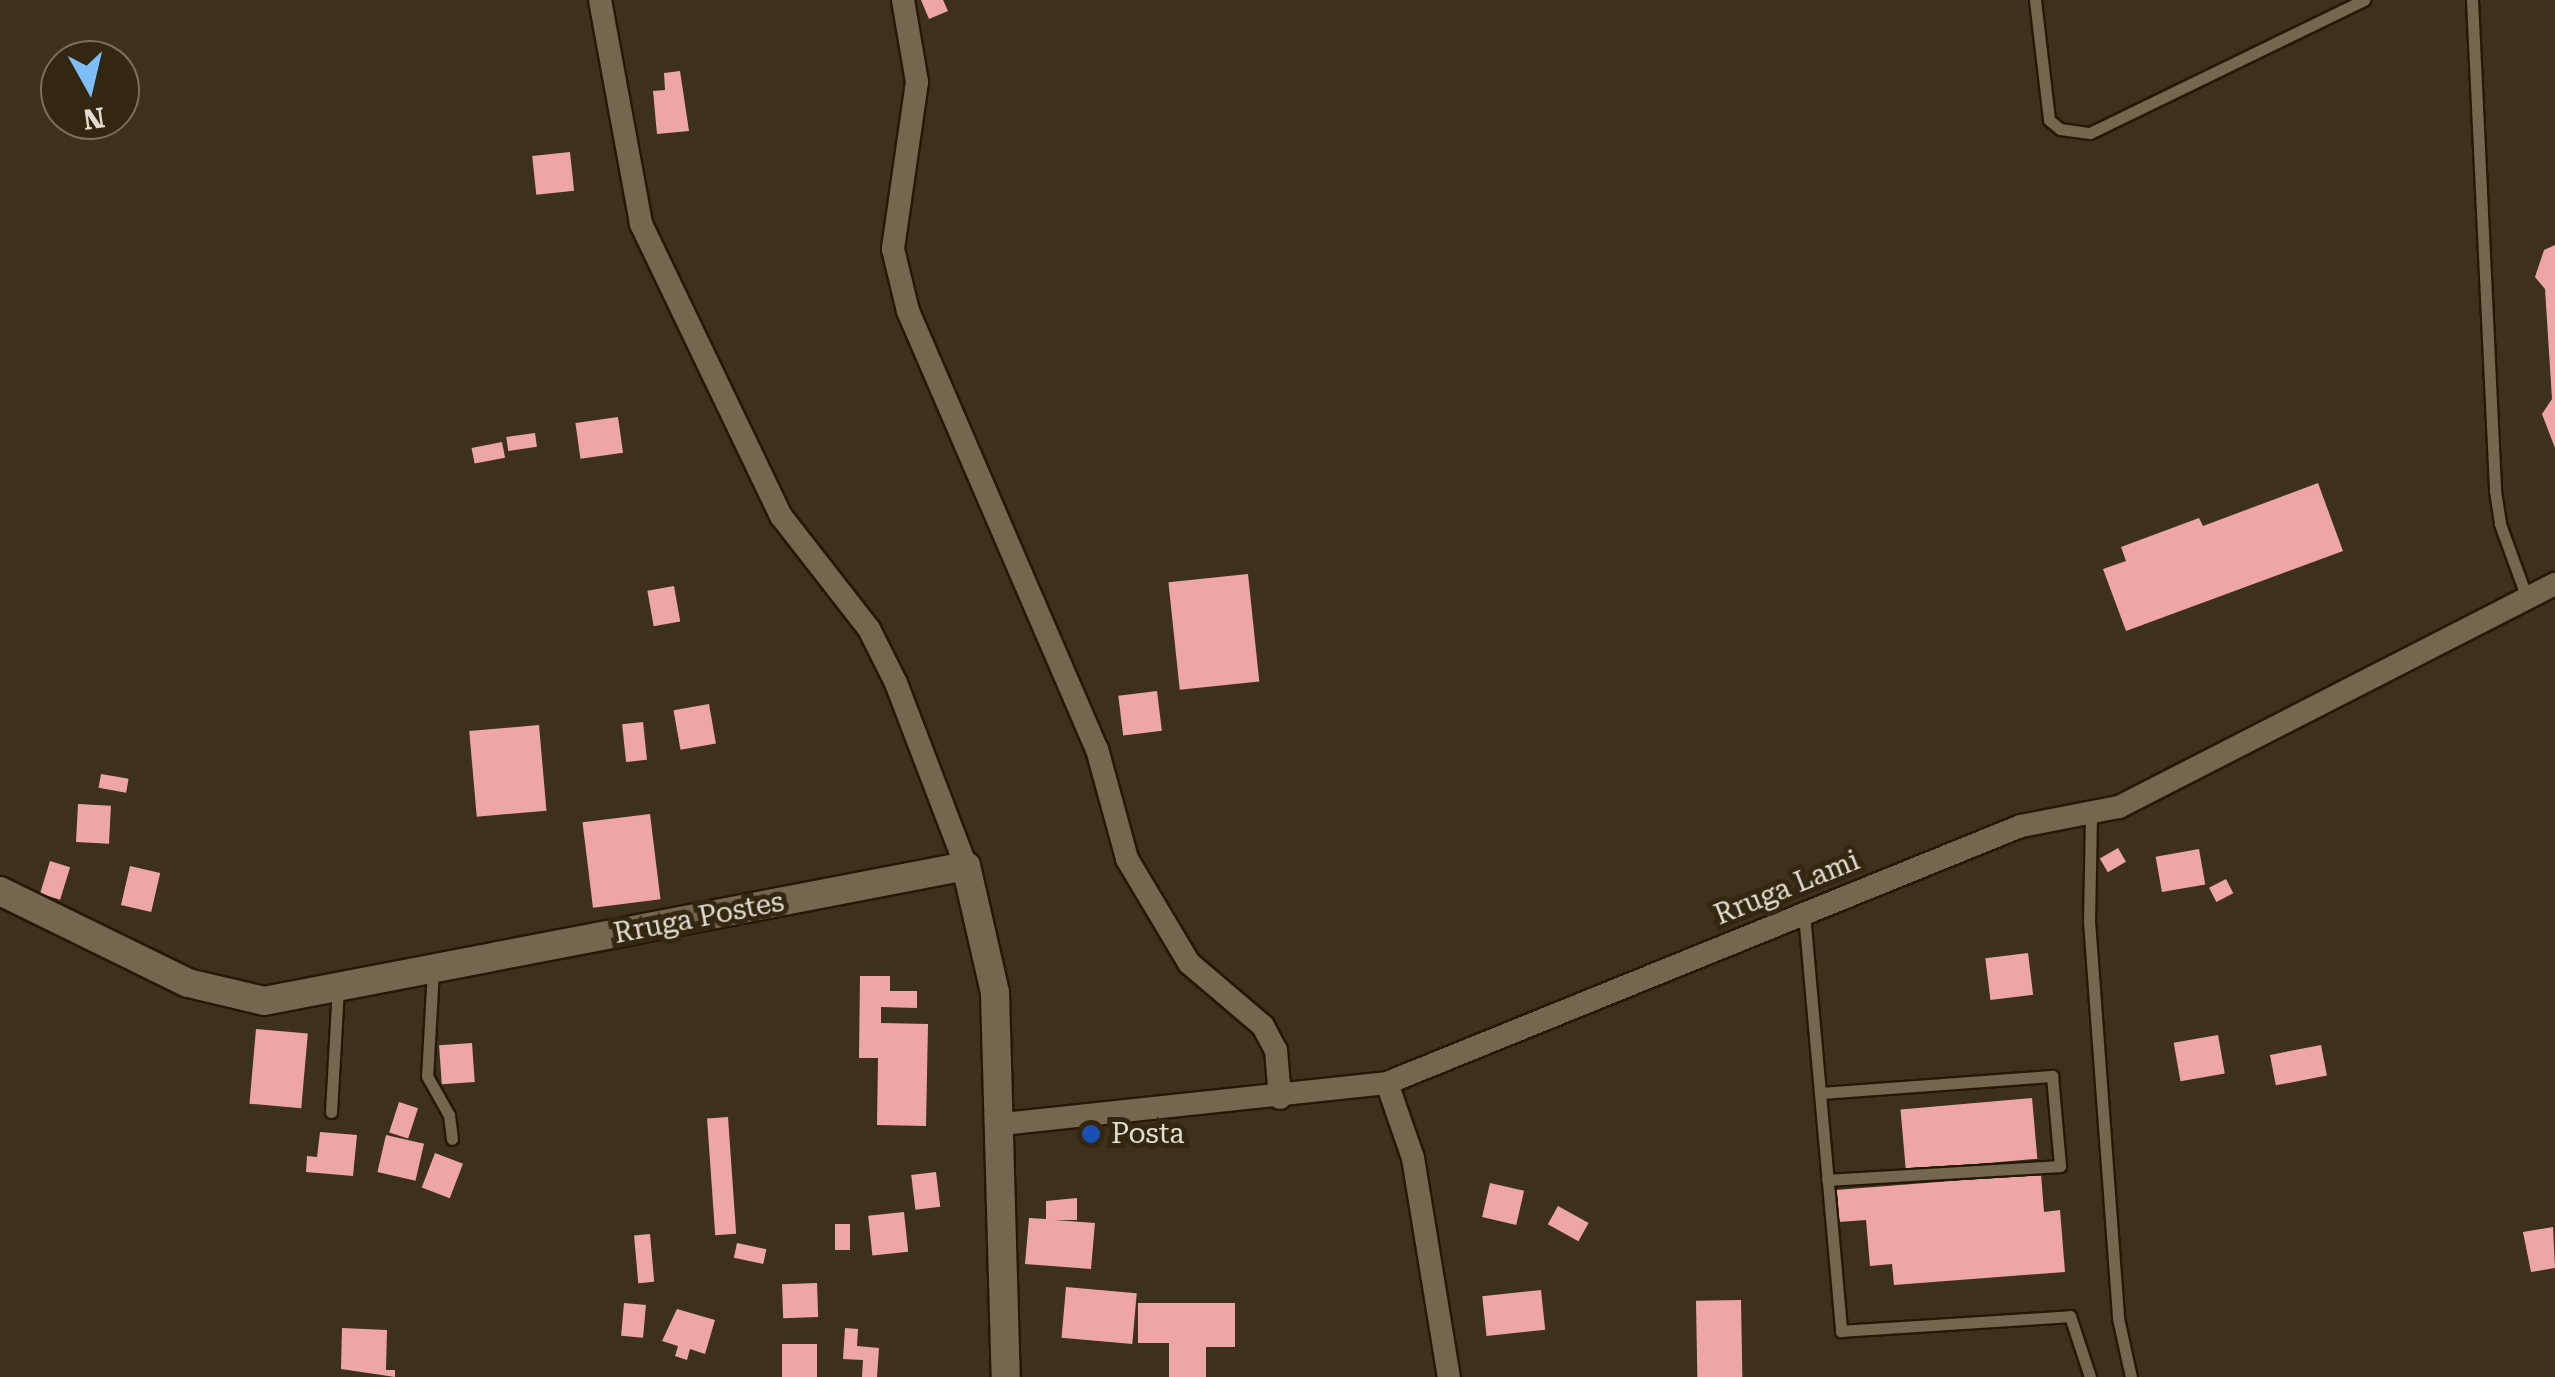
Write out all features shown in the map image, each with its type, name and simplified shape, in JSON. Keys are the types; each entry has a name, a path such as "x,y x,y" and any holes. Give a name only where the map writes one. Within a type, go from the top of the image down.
{"street":[{"path":"600,0 627,164 648,240 781,516 869,629 926,756 966,866 990,956 1003,1124 1006,1377"},
{"path":"903,0 917,82 893,249 908,310 1097,749 1126,858 1189,963 1263,1026 1276,1050 1280,1098"},
{"name":"Rruga Lami","path":"1003,1124 1280,1098 1386,1083 2051,818 2084,818 2555,584"},
{"name":"Rruga Postes","path":"0,891 216,994 264,1001 966,866"},
{"path":"1386,1083 1413,1158 1449,1377"}],"lane":[{"path":"2034,0 2049,120 2060,130 2090,133 2364,0"},
{"path":"2472,0 2495,490 2500,524 2527,598"},
{"path":"2084,818 2118,1318 2131,1377"},
{"path":"1804,914 1841,1331 2070,1316 2090,1377"},
{"path":"433,970 428,1076 449,1115 452,1139"},
{"path":"331,1112 338,988"},
{"path":"1820,1093 2052,1076 2060,1166 1827,1180"}],"building":[{"path":"921,0 943,0 948,11 929,19"},
{"path":"680,71 689,131 657,134 653,91 665,90 664,73"},
{"path":"570,152 574,191 536,195 532,156"},
{"path":"2555,245 2555,448 2542,414 2552,399 2545,289 2535,277 2544,250"},
{"path":"618,417 623,453 580,459 575,423"},
{"path":"535,433 537,447 508,451 506,437"},
{"path":"502,442 505,458 475,464 472,448"},
{"path":"2318,483 2343,551 2126,631 2103,569 2126,561 2121,547 2199,518 2203,526"},
{"path":"1248,574 1259,681 1180,690 1168,582"},
{"path":"674,586 680,621 654,626 647,591"},
{"path":"1157,691 1162,731 1123,735 1118,696"},
{"path":"709,704 716,743 680,750 674,710"},
{"path":"643,722 647,760 626,762 622,724"},
{"path":"539,725 546,811 477,817 469,731"},
{"path":"101,774 129,779 126,793 99,788"},
{"path":"78,804 111,806 109,844 76,842"},
{"path":"650,814 660,899 593,908 583,822"},
{"path":"2118,848 2126,862 2108,872 2100,858"},
{"path":"2199,849 2205,884 2162,892 2156,857"},
{"path":"50,861 70,867 60,900 40,894"},
{"path":"130,866 160,873 151,912 121,905"},
{"path":"2226,879 2233,893 2216,902 2209,888"},
{"path":"2028,953 2033,995 1990,1000 1985,958"},
{"path":"860,976 890,976 890,991 917,991 917,1008 881,1007 881,1023 928,1024 926,1126 877,1125 878,1058 859,1058"},
{"path":"256,1029 308,1034 301,1108 249,1104"},
{"path":"2218,1035 2225,1073 2180,1081 2174,1043"},
{"path":"472,1043 475,1082 442,1084 439,1045"},
{"path":"2321,1045 2327,1075 2276,1085 2270,1055"},
{"path":"2032,1098 2037,1159 1906,1170 1901,1110"},
{"path":"399,1102 418,1108 408,1139 389,1132"},
{"path":"728,1117 736,1234 715,1235 707,1118"},
{"path":"320,1132 357,1135 353,1176 306,1172 307,1156 317,1157"},
{"path":"386,1135 424,1144 415,1181 377,1172"},
{"path":"435,1153 463,1164 450,1198 422,1188"},
{"path":"936,1172 940,1207 915,1210 911,1175"},
{"path":"2041,1174 2044,1212 2060,1210 2065,1272 1894,1285 1892,1264 1870,1266 1866,1220 1839,1222 1836,1190"},
{"path":"1490,1183 1524,1191 1516,1225 1482,1217"},
{"path":"1077,1198 1077,1220 1055,1220 1095,1223 1091,1269 1025,1264 1029,1218 1046,1219 1046,1201"},
{"path":"1558,1206 1589,1223 1578,1241 1548,1224"},
{"path":"904,1212 908,1252 872,1256 868,1216"},
{"path":"835,1224 850,1224 850,1250 835,1250"},
{"path":"2553,1227 2555,1268 2531,1272 2523,1232"},
{"path":"650,1234 654,1282 638,1283 634,1235"},
{"path":"737,1243 766,1249 763,1264 734,1258"},
{"path":"817,1283 818,1317 783,1318 782,1284"},
{"path":"1066,1287 1137,1293 1132,1344 1062,1338"},
{"path":"1541,1290 1545,1330 1487,1336 1482,1296"},
{"path":"1741,1300 1742,1377 1697,1377 1696,1301"},
{"path":"624,1303 646,1305 643,1338 621,1336"},
{"path":"1138,1303 1235,1303 1235,1347 1206,1347 1206,1377 1169,1377 1169,1343 1138,1343"},
{"path":"677,1309 715,1320 705,1354 690,1349 687,1360 675,1356 678,1346 662,1341"},
{"path":"342,1328 387,1330 386,1370 395,1370 395,1377 341,1369"},
{"path":"845,1328 858,1329 857,1346 879,1348 877,1377 862,1377 863,1360 843,1359"},
{"path":"782,1344 817,1344 817,1377 782,1377"}],"place":[{"name":"Posta","path":"1091,1134"}]}
